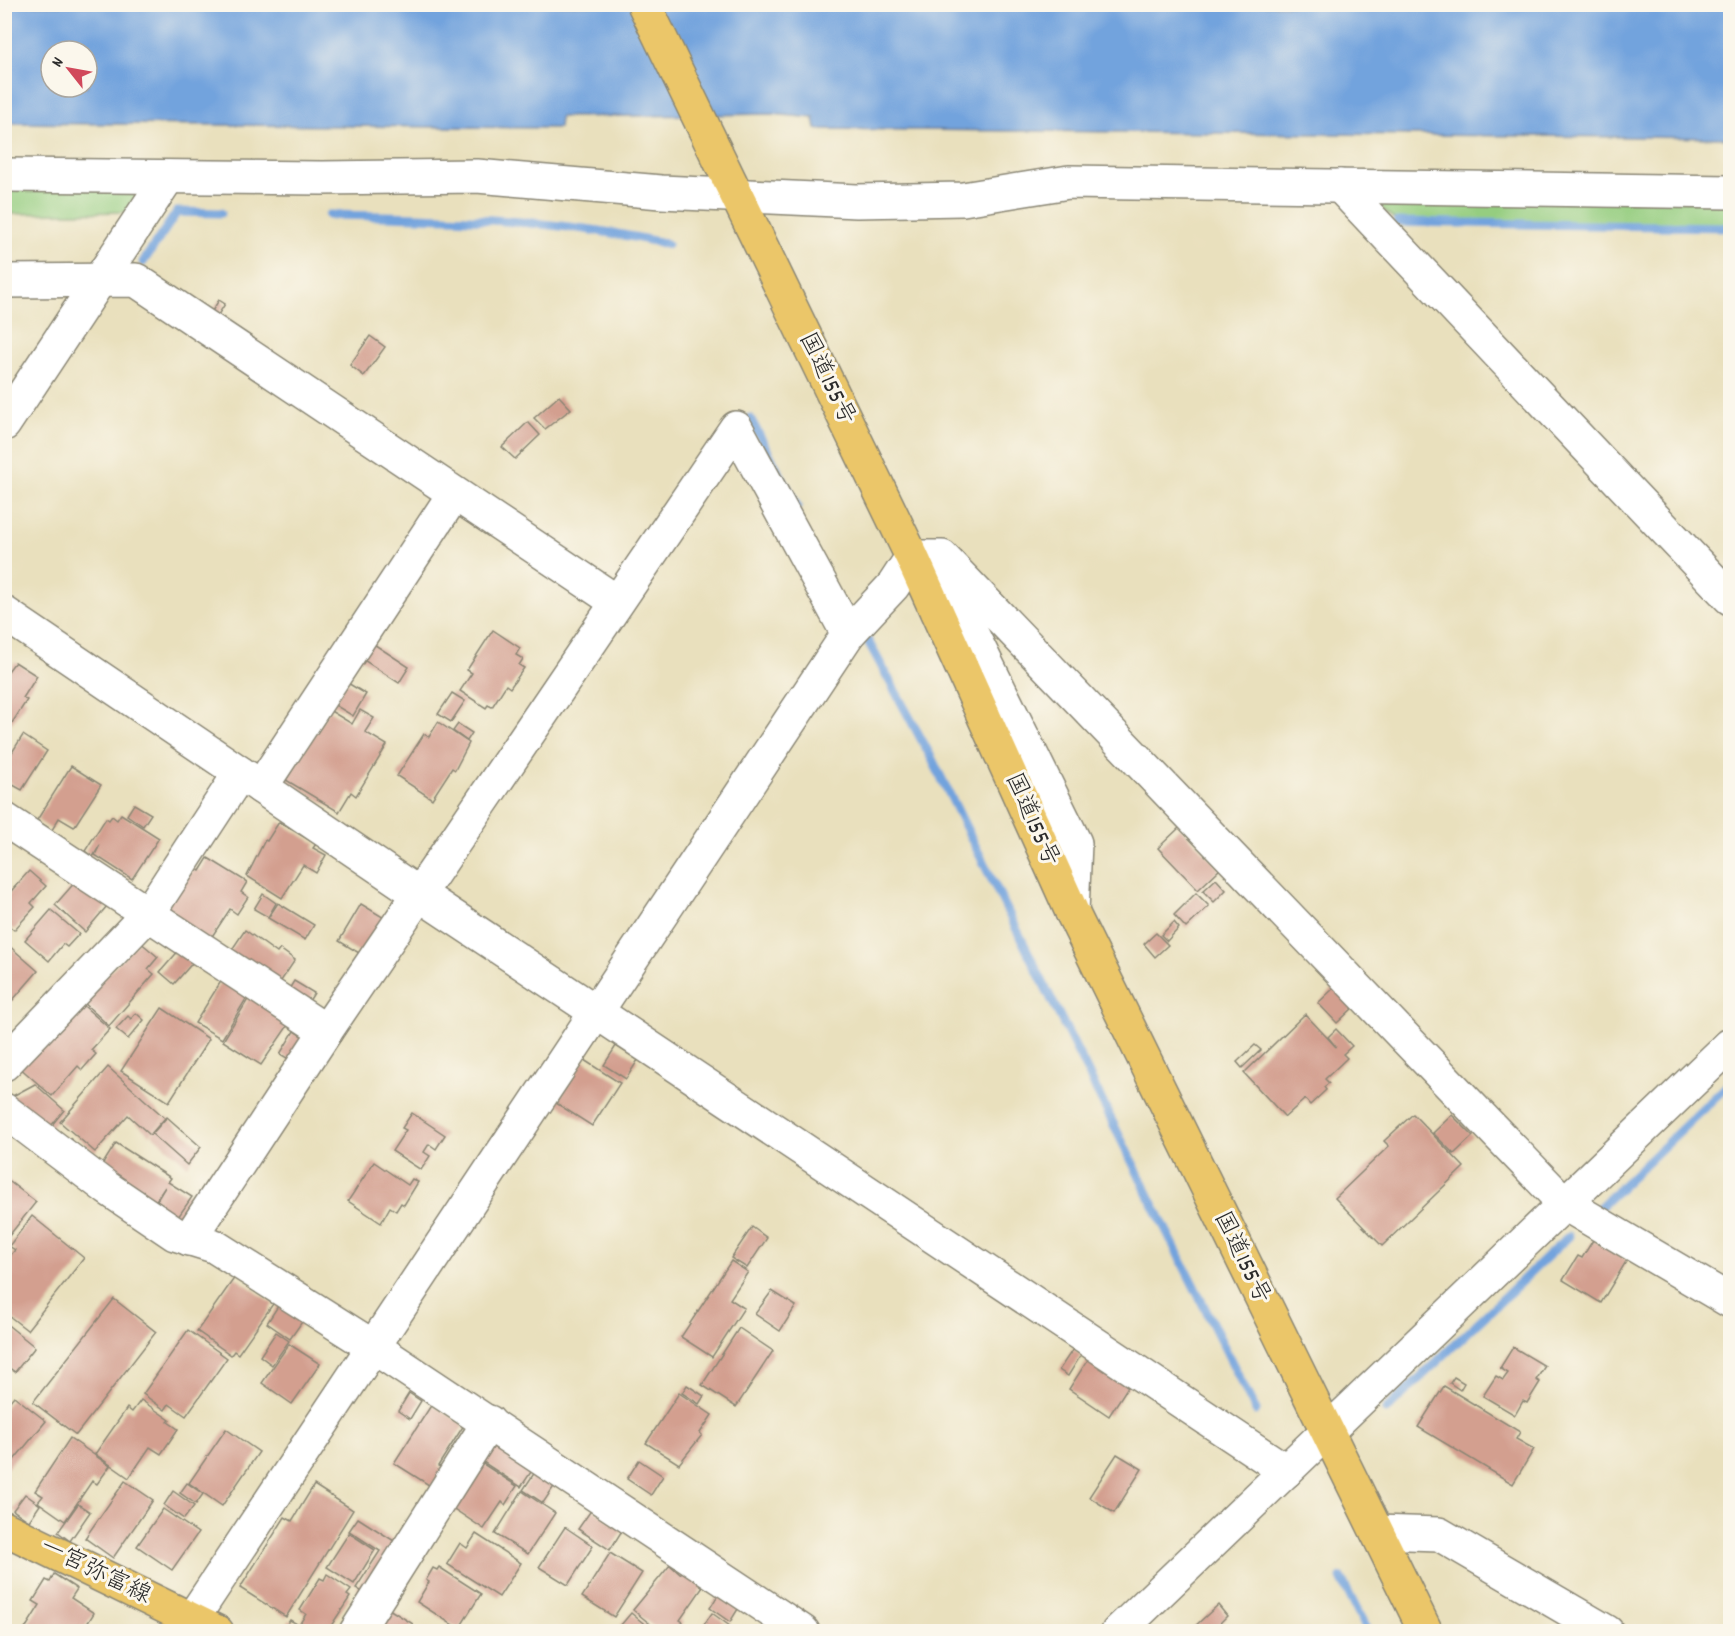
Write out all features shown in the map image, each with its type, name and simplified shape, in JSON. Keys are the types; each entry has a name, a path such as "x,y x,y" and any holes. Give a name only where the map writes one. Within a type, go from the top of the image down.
{"main road":[{"name":"国道155号","path":"644,4 731,184 923,557 1072,912 1426,1632"},
{"name":"一宮弥富線","path":"4,1528 205,1625"}],"street":[{"path":"4,175 477,176 661,192 731,184 857,201 963,199 1069,182 1731,192"},
{"path":"4,424 168,177"},
{"path":"1340,186 1731,598"},
{"path":"4,281 136,280 617,602"},
{"path":"189,1239 326,1031 736,428 849,634"},
{"path":"4,1064 148,914 250,780 454,494"},
{"path":"205,1625 375,1348 849,634 923,557 942,557 1565,1204 1731,1301"},
{"path":"4,613 419,894 1286,1471"},
{"path":"4,819 326,1031"},
{"path":"1118,1632 1731,1046"},
{"path":"4,1110 107,1188 175,1234 214,1246 375,1348 803,1632"},
{"path":"356,1632 489,1422"},
{"path":"1377,1532 1438,1534 1607,1632"}],"green space":[{"path":"4,184 138,191 141,207 129,212 5,214"},
{"path":"1368,197 1730,201 1730,224 1394,219"}],"water":[{"path":"5,5 1730,5 1730,138 816,129 814,118 772,114 560,117 559,128 5,123"}],"building":[{"path":"219,300 225,304 218,315 212,311"},
{"path":"370,336 385,347 364,376 350,365"},
{"path":"559,396 571,409 545,429 534,418"},
{"path":"528,422 540,435 515,459 502,447"},
{"path":"493,630 520,648 516,655 523,659 519,665 524,668 510,688 506,685 492,707 488,705 486,708 460,691 472,673 467,670"},
{"path":"366,639 409,667 399,683 356,655"},
{"path":"15,662 37,676 23,698 27,700 12,723 5,718 5,675"},
{"path":"346,682 366,694 353,716 333,704"},
{"path":"452,693 465,701 451,722 438,714"},
{"path":"329,710 352,724 360,710 374,718 365,732 387,745 356,796 351,792 339,812 286,780"},
{"path":"438,722 469,743 455,770 452,768 432,799 397,776 424,734 429,737"},
{"path":"458,724 472,733 467,741 453,731"},
{"path":"23,735 47,751 22,790 4,780 4,765"},
{"path":"71,766 101,785 74,827 59,818 52,830 37,820"},
{"path":"134,804 151,814 143,826 127,815"},
{"path":"121,814 159,838 132,879 95,855 100,845 93,857 85,851 106,818 109,820 112,816 117,820"},
{"path":"279,822 316,844 313,848 326,855 316,873 303,865 282,898 247,876 265,840 267,841"},
{"path":"1180,827 1220,869 1198,890 1158,848"},
{"path":"208,858 247,882 241,892 248,897 237,914 230,909 209,941 171,917 175,912 166,906 194,868 200,871"},
{"path":"29,871 46,886 31,903 35,907 14,930 4,922 4,899"},
{"path":"1216,879 1226,890 1214,902 1203,891"},
{"path":"77,880 107,906 85,932 55,905"},
{"path":"1196,893 1209,906 1186,928 1174,915"},
{"path":"263,894 276,903 268,917 254,909"},
{"path":"278,903 314,925 305,940 268,918"},
{"path":"361,904 386,919 364,956 339,941"},
{"path":"51,910 79,934 67,947 63,944 49,961 25,940"},
{"path":"1174,922 1179,928 1167,941 1161,935"},
{"path":"245,930 277,953 280,949 295,960 277,987 229,954"},
{"path":"1156,933 1168,945 1155,957 1144,944"},
{"path":"139,941 158,957 148,969 154,974 109,1026 82,1001"},
{"path":"7,944 38,971 12,1001 4,995 4,946"},
{"path":"181,948 195,960 174,984 160,972"},
{"path":"223,978 249,994 222,1039 195,1023"},
{"path":"294,981 314,993 306,1006 286,994"},
{"path":"1335,987 1354,1007 1337,1023 1318,1003"},
{"path":"250,996 291,1021 261,1065 223,1041"},
{"path":"76,999 110,1029 91,1050 96,1054 82,1070 78,1066 52,1096 18,1066"},
{"path":"162,1008 209,1039 169,1102 121,1071"},
{"path":"136,1013 144,1020 128,1039 116,1029 128,1016 131,1019"},
{"path":"1305,1014 1336,1047 1328,1037 1336,1029 1352,1046 1343,1054 1347,1058 1325,1079 1329,1083 1324,1087 1326,1090 1310,1105 1305,1099 1285,1117 1244,1073"},
{"path":"294,1031 305,1038 292,1061 280,1054"},
{"path":"1255,1045 1261,1050 1242,1068 1237,1062"},
{"path":"616,1046 638,1060 626,1079 604,1065"},
{"path":"584,1060 620,1083 592,1126 556,1103"},
{"path":"108,1067 165,1118 150,1135 128,1115 95,1152 60,1122"},
{"path":"35,1084 64,1110 47,1131 9,1098"},
{"path":"412,1113 445,1135 436,1149 429,1144 424,1152 430,1156 421,1170 392,1151 406,1130 402,1128"},
{"path":"1413,1114 1464,1167 1382,1246 1335,1198 1389,1146 1384,1141"},
{"path":"1452,1115 1473,1136 1454,1154 1433,1133"},
{"path":"167,1117 201,1147 187,1165 152,1134"},
{"path":"116,1143 171,1178 168,1182 192,1197 176,1220 154,1205 165,1187 153,1205 99,1170"},
{"path":"374,1162 408,1185 412,1179 418,1182 404,1205 401,1203 396,1211 390,1207 381,1223 348,1201"},
{"path":"6,1179 36,1202 4,1242 4,1181"},
{"path":"32,1216 84,1258 27,1330 4,1312 4,1263 15,1250 9,1246"},
{"path":"752,1227 767,1238 747,1268 731,1258"},
{"path":"1593,1240 1627,1260 1601,1303 1563,1280 1578,1256 1582,1258"},
{"path":"731,1261 748,1272 730,1299 744,1308 712,1357 681,1337"},
{"path":"235,1277 273,1304 238,1354 234,1351 231,1355 197,1331"},
{"path":"772,1291 796,1306 780,1331 755,1314"},
{"path":"114,1299 156,1332 76,1435 33,1402"},
{"path":"280,1303 304,1319 290,1339 267,1323"},
{"path":"4,1322 35,1347 15,1372 4,1364"},
{"path":"739,1328 773,1351 736,1407 702,1385"},
{"path":"188,1330 227,1358 186,1416 169,1404 165,1410 143,1394"},
{"path":"276,1332 289,1341 272,1365 260,1356"},
{"path":"289,1344 320,1364 292,1404 262,1383"},
{"path":"1513,1347 1545,1366 1536,1380 1540,1382 1527,1403 1523,1401 1515,1415 1483,1396 1496,1376 1503,1380 1508,1373 1500,1368"},
{"path":"1073,1349 1081,1355 1068,1376 1059,1370"},
{"path":"1089,1358 1129,1385 1109,1416 1069,1389"},
{"path":"1454,1377 1464,1383 1460,1390 1450,1383"},
{"path":"687,1385 704,1396 699,1404 682,1393"},
{"path":"1444,1386 1520,1432 1516,1439 1534,1449 1513,1484 1418,1427"},
{"path":"409,1393 421,1401 410,1419 398,1411"},
{"path":"679,1393 712,1415 700,1433 702,1435 679,1464 646,1443"},
{"path":"14,1396 46,1421 4,1472 4,1408"},
{"path":"141,1400 170,1420 168,1422 178,1429 161,1454 150,1447 129,1478 95,1454 127,1408 132,1412"},
{"path":"432,1404 464,1425 438,1466 445,1469 432,1487 394,1463"},
{"path":"226,1429 259,1452 222,1506 189,1483"},
{"path":"70,1438 110,1466 97,1484 92,1481 65,1521 38,1502 43,1496 35,1491"},
{"path":"492,1442 533,1469 521,1487 480,1460"},
{"path":"1117,1454 1142,1469 1114,1513 1089,1497"},
{"path":"639,1460 663,1476 651,1495 627,1479"},
{"path":"480,1462 517,1486 505,1505 502,1502 484,1529 451,1507"},
{"path":"535,1472 555,1485 543,1503 523,1490"},
{"path":"125,1481 153,1500 113,1558 85,1538"},
{"path":"187,1483 203,1494 196,1504 180,1493"},
{"path":"314,1485 353,1510 286,1617 240,1588 285,1517 292,1521"},
{"path":"173,1491 194,1506 184,1519 164,1505"},
{"path":"522,1491 555,1513 528,1554 495,1534"},
{"path":"25,1494 40,1505 29,1521 13,1510"},
{"path":"78,1504 90,1512 70,1541 58,1532"},
{"path":"163,1509 198,1533 172,1570 137,1546"},
{"path":"592,1509 623,1529 610,1550 578,1529"},
{"path":"358,1518 402,1546 370,1597 356,1588 380,1551 349,1531"},
{"path":"565,1527 593,1546 568,1585 539,1567"},
{"path":"349,1533 375,1550 354,1584 327,1567"},
{"path":"476,1534 521,1563 499,1597 447,1564 460,1543 467,1548"},
{"path":"610,1553 642,1573 614,1617 582,1597"},
{"path":"670,1565 680,1574 683,1571 703,1587 680,1620 683,1622 676,1632 660,1632 633,1610"},
{"path":"439,1567 481,1594 459,1629 417,1602 429,1582 426,1580 433,1568 437,1570"},
{"path":"54,1574 77,1589 71,1598 94,1613 82,1632 23,1632 40,1605 33,1601 46,1580 50,1582"},
{"path":"327,1574 351,1590 347,1595 350,1597 327,1632 302,1632 297,1628 306,1614 300,1610 320,1578 324,1580"},
{"path":"718,1595 738,1609 730,1622 710,1608"},
{"path":"1218,1605 1227,1616 1211,1632 1197,1632 1193,1628"},
{"path":"384,1606 413,1624 408,1632 369,1632"},
{"path":"631,1613 654,1632 615,1632"},
{"path":"712,1613 738,1632 699,1632"},
{"path":"290,1620 297,1624 293,1632 282,1632"}],"waterway":[{"path":"143,262 177,212 221,213"},
{"path":"329,215 499,220 584,229 667,244"},
{"path":"1397,222 1730,227"},
{"path":"750,418 797,506"},
{"path":"868,641 932,759 1256,1411"},
{"path":"1598,1209 1730,1083"},
{"path":"1386,1410 1569,1236"},
{"path":"1341,1578 1368,1632"}]}
